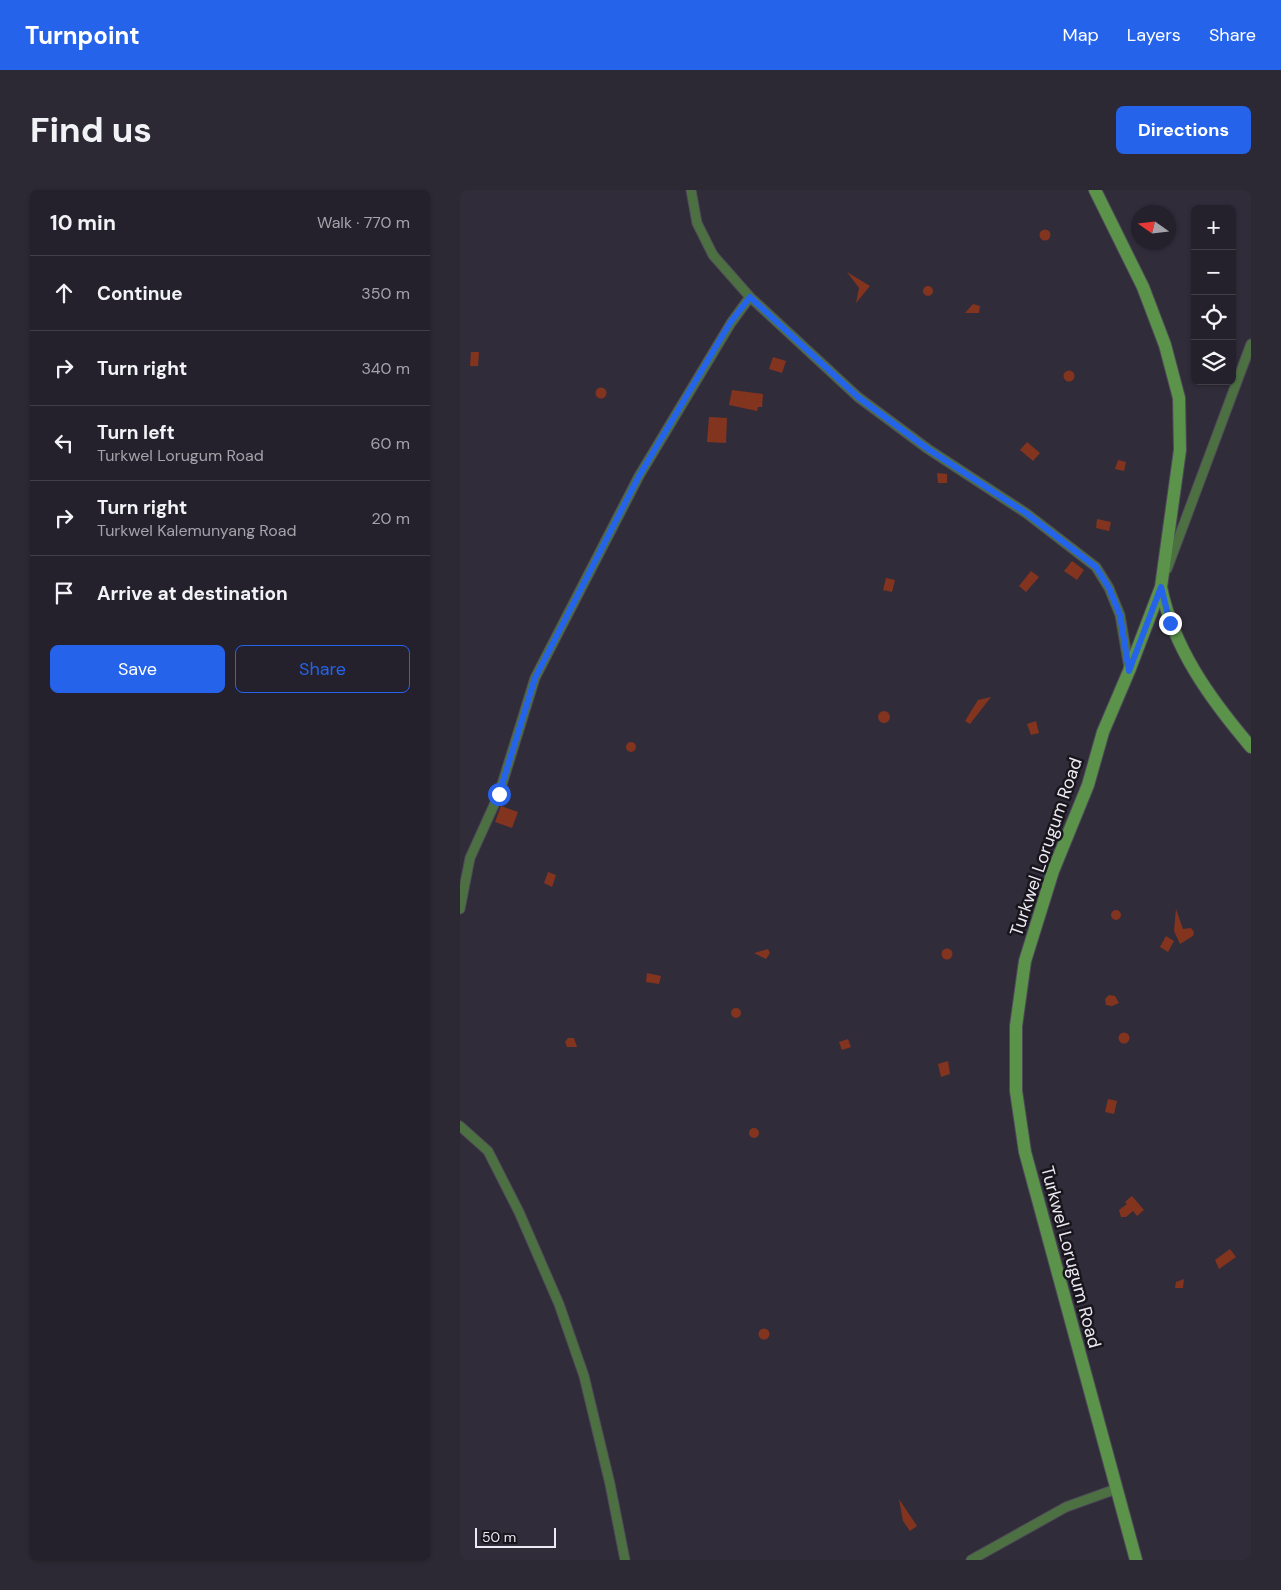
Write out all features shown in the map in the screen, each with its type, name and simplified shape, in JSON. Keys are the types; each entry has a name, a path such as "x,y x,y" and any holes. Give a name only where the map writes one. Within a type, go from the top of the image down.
{"main road":[{"name":"Turkwel Lorugum Road","path":"1095,190 1142,286 1165,345 1179,398 1180,450 1161,587 1103,732 1088,785 1053,871 1026,961 1016,1026 1016,1091 1025,1152 1136,1560"},
{"path":"1161,587 1170,623 1182,650 1201,682 1251,747"}],"street":[{"path":"691,190 698,223 713,255 750,297 858,397 928,449 1026,513 1096,567 1109,588 1120,615 1129,671"},
{"path":"460,909 470,858 499,794 535,678 639,476 730,323 750,297"},
{"path":"1161,587 1251,344"},
{"path":"460,1126 488,1151 519,1212 559,1304 584,1376 625,1560"},
{"path":"971,1560 1066,1507 1116,1489"}],"building":[{"path":"1045,229 1051,235 1045,241 1039,235"},
{"path":"847,272 870,286 856,303 859,288"},
{"path":"926,286 930,286 933,291 932,295 926,296 923,293 923,289"},
{"path":"973,304 980,306 979,313 965,313"},
{"path":"471,352 479,352 478,366 470,366"},
{"path":"773,357 786,361 782,373 769,369"},
{"path":"1069,370 1075,376 1069,382 1063,376"},
{"path":"601,387 607,393 601,399 595,393"},
{"path":"732,390 763,394 762,407 758,407 757,411 729,405"},
{"path":"709,417 727,418 726,443 707,442"},
{"path":"1027,442 1040,453 1033,461 1020,450"},
{"path":"1118,460 1126,462 1124,471 1115,469"},
{"path":"937,473 947,474 947,483 938,483"},
{"path":"1097,519 1111,522 1109,531 1096,528"},
{"path":"1072,561 1084,570 1077,580 1064,571"},
{"path":"1031,571 1039,577 1026,592 1019,586"},
{"path":"886,578 895,580 892,592 883,590"},
{"path":"991,697 970,724 965,721 978,700"},
{"path":"884,711 890,717 884,723 878,717"},
{"path":"1036,721 1039,733 1031,735 1027,724"},
{"path":"629,742 633,742 636,747 635,751 629,752 626,749 626,745"},
{"path":"501,806 518,812 512,828 495,822"},
{"path":"548,872 556,875 552,887 544,883"},
{"path":"1176,909 1183,929 1191,928 1194,932 1193,936 1180,944 1174,931"},
{"path":"1114,910 1118,910 1121,915 1120,919 1114,920 1111,917 1111,913"},
{"path":"1166,936 1174,941 1168,952 1160,947"},
{"path":"947,948 953,954 947,960 941,954"},
{"path":"768,949 770,953 766,959 754,953"},
{"path":"647,973 661,976 659,984 646,982"},
{"path":"1109,995 1115,996 1119,1003 1112,1006 1106,1005 1105,999"},
{"path":"734,1008 738,1008 741,1013 740,1017 734,1018 731,1015 731,1011"},
{"path":"1122,1033 1126,1033 1129,1038 1128,1042 1122,1043 1119,1040 1119,1036"},
{"path":"568,1038 574,1038 577,1047 567,1047 565,1042"},
{"path":"848,1039 851,1047 842,1050 839,1042"},
{"path":"948,1061 950,1074 941,1077 938,1064"},
{"path":"1108,1099 1117,1101 1114,1114 1105,1112"},
{"path":"752,1128 756,1128 759,1133 758,1137 752,1138 749,1135 749,1131"},
{"path":"1132,1196 1144,1210 1137,1216 1133,1211 1126,1217 1121,1217 1119,1210 1127,1204 1125,1202"},
{"path":"1230,1249 1236,1257 1219,1269 1215,1260"},
{"path":"1184,1279 1183,1288 1175,1288 1176,1282"},
{"path":"762,1329 766,1329 769,1334 768,1338 762,1339 759,1336 759,1332"},
{"path":"899,1499 917,1526 910,1531 903,1521"}],"route":[{"path":"499,794 535,678 639,476 730,323 750,297 858,397 928,449 1026,513 1096,567 1109,588 1120,615 1129,671 1161,587 1170,623"}]}
